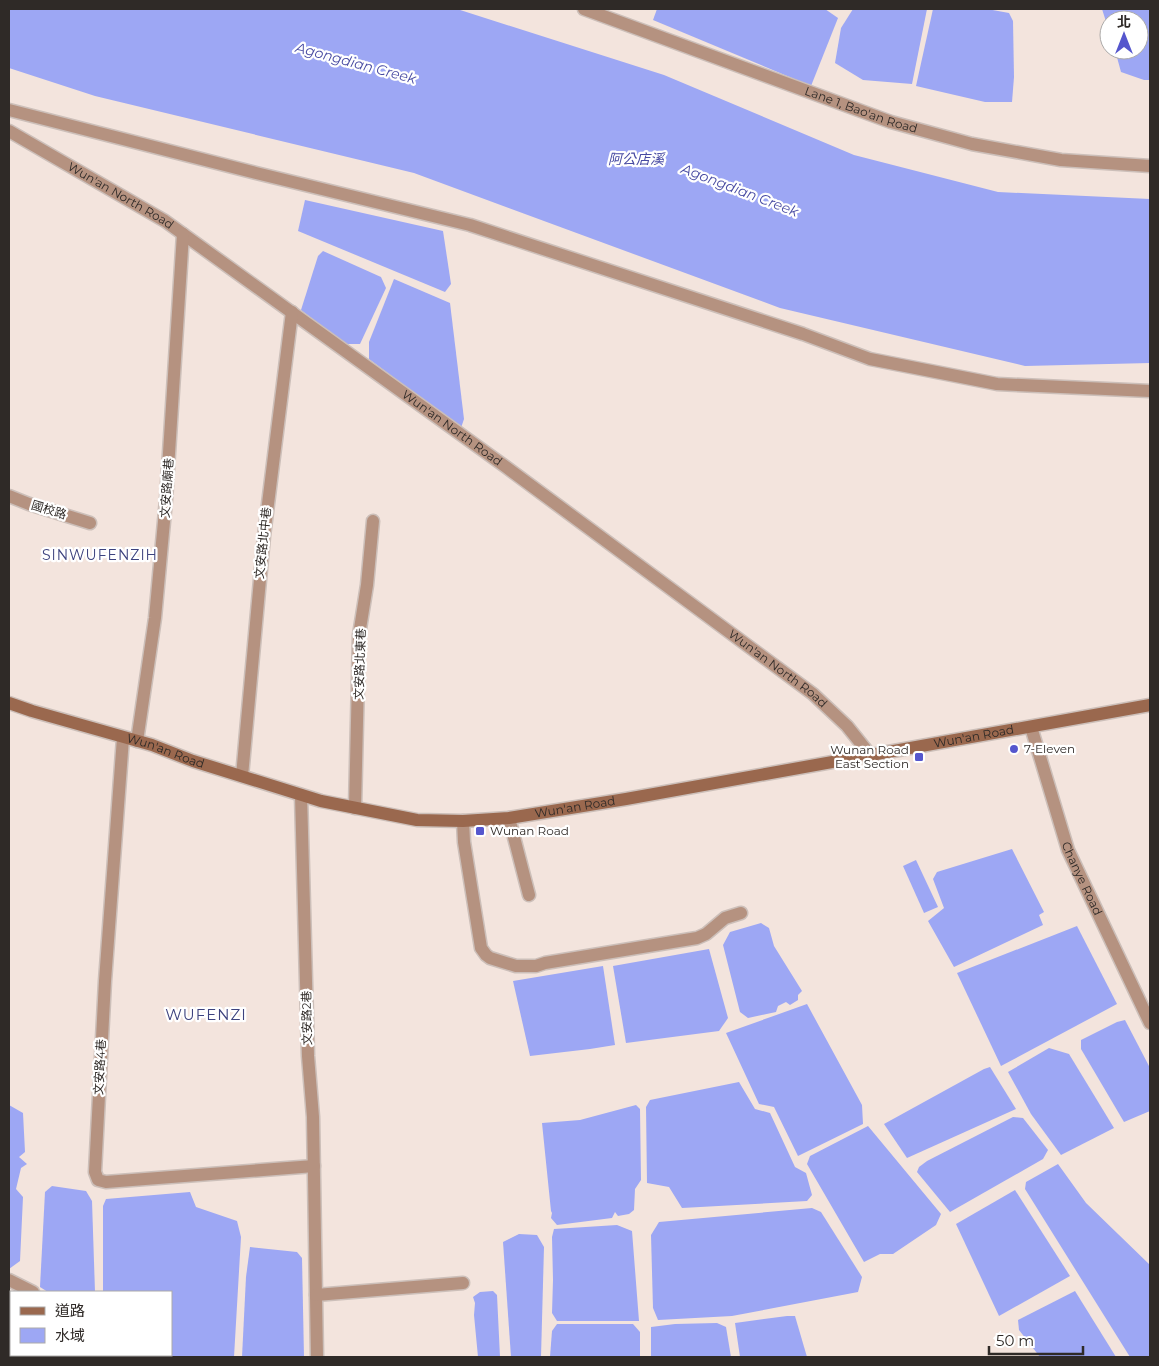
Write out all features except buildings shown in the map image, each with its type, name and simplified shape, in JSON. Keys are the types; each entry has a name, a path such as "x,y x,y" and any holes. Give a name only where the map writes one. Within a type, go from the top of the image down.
{"street":[{"name":"Lane 1, Bao'an Road","path":"584,9 891,122 972,144 1061,160 1150,166"},
{"path":"9,110 470,225 803,334 870,358 997,384 1150,391"},
{"name":"Wun'an North Road","path":"9,131 166,221 506,467 813,694 847,726 871,756"},
{"name":"文安路廟巷","path":"136,741 155,618 166,509 183,234"},
{"name":"文安路北中巷","path":"242,776 264,536 292,312"},
{"name":"國校路","path":"9,496 90,523"},
{"name":"文安路北東巷","path":"355,808 359,635 367,585 373,521"},
{"name":"Wun'an Road","path":"9,703 32,712 152,745 193,761 321,801 417,820 509,818 871,756 1150,705"},
{"name":"Chanye Road","path":"1031,727 1068,850 1150,1023"},
{"name":"文安路4巷","path":"124,738 105,990 95,1172 98,1180 106,1182 314,1166"},
{"name":"文安路2巷","path":"301,795 308,1056 314,1166 317,1357"},
{"path":"509,818 529,895"},
{"path":"463,820 464,842 481,948 486,956 490,958 516,966 536,966 697,938 706,934 724,918 741,913"},
{"path":"9,1280 30,1291"},
{"path":"316,1295 463,1283"}],"water":[{"name":"阿公店溪","path":"9,9 457,9 664,75 854,155 998,192 1150,199 1150,363 1025,366 780,308 414,173 95,96 9,68"},
{"path":"657,9 825,9 838,18 811,86 653,20"},
{"path":"853,9 927,9 912,84 863,80 835,63 841,28"},
{"path":"933,9 987,9 1009,13 1013,21 1014,77 1012,102 985,102 916,86"},
{"path":"1150,9 1150,80 1144,80 1121,72 1118,60 1149,60 1149,10 1102,10"},
{"path":"305,200 443,231 451,284 445,292 298,231"},
{"path":"323,251 381,277 386,288 360,344 345,344 301,310 318,256"},
{"path":"394,279 450,303 464,419 461,428 369,359 369,342"},
{"path":"1012,849 1044,912 1039,915 1043,925 954,967 928,921 944,908 933,879 937,872"},
{"path":"916,860 938,907 924,913 903,866"},
{"path":"761,923 769,928 774,946 802,991 798,995 798,1000 790,1005 786,1002 778,1006 776,1012 748,1018 740,1012 723,945 730,932"},
{"path":"1077,926 1117,1004 1001,1066 957,973"},
{"path":"709,949 728,1018 719,1031 626,1043 613,966"},
{"path":"603,966 615,1045 530,1056 513,981"},
{"path":"807,1004 862,1105 863,1124 798,1156 774,1107 759,1104 726,1033"},
{"path":"1125,1020 1150,1068 1150,1111 1124,1122 1081,1049 1081,1040"},
{"path":"1049,1048 1069,1054 1114,1128 1061,1155 1031,1114 1008,1072"},
{"path":"990,1067 1016,1109 907,1158 884,1124"},
{"path":"739,1082 755,1109 770,1113 795,1167 806,1173 812,1195 807,1201 682,1208 669,1187 647,1183 646,1107 650,1100"},
{"path":"9,1105 23,1113 25,1152 19,1157 27,1164 21,1168 16,1189 23,1197 20,1261 9,1269"},
{"path":"636,1105 640,1109 641,1180 635,1189 634,1210 629,1214 618,1216 615,1212 612,1218 557,1225 551,1218 542,1123 580,1120"},
{"path":"1013,1117 1023,1118 1048,1150 1043,1159 950,1212 917,1172 919,1167 927,1161"},
{"path":"868,1126 941,1214 936,1225 893,1254 880,1254 864,1262 807,1164 810,1156"},
{"path":"1058,1164 1086,1203 1150,1265 1150,1357 1130,1357 1025,1189 1026,1182"},
{"path":"52,1186 86,1191 92,1201 95,1291 46,1291 40,1287 45,1192"},
{"path":"1015,1190 1070,1276 999,1316 956,1224"},
{"path":"190,1192 196,1207 237,1221 241,1237 234,1357 166,1356 172,1356 172,1291 103,1291 103,1206 106,1199"},
{"path":"812,1208 821,1212 862,1277 858,1292 732,1316 658,1320 653,1308 651,1235 659,1222"},
{"path":"617,1225 632,1231 639,1321 557,1321 552,1313 552,1237 554,1229"},
{"path":"519,1234 537,1235 544,1247 541,1357 511,1357 503,1242"},
{"path":"250,1247 297,1252 302,1258 304,1357 242,1357 246,1277"},
{"path":"493,1291 497,1295 500,1357 478,1357 473,1297 480,1292"},
{"path":"1075,1291 1116,1357 1040,1357 1019,1330 1018,1320"},
{"path":"795,1316 807,1357 740,1357 735,1323"},
{"path":"717,1323 726,1327 731,1357 651,1357 651,1327 675,1324"},
{"path":"557,1324 633,1324 640,1332 640,1357 550,1357 552,1331"},
{"path":"9,1330 10,1356 61,1357 9,1357"}],"place":[{"name":"7-Eleven","path":"1014,749"},
{"name":"Wunan Road East Section","path":"919,757"},
{"name":"Wunan Road","path":"480,831"}],"district":[{"name":"SINWUFENZIH","path":"100,555"},
{"name":"WUFENZI","path":"206,1015"}],"water label":[{"name":"Agongdian Creek","path":"356,63"},
{"name":"Agongdian Creek","path":"740,190"}]}
